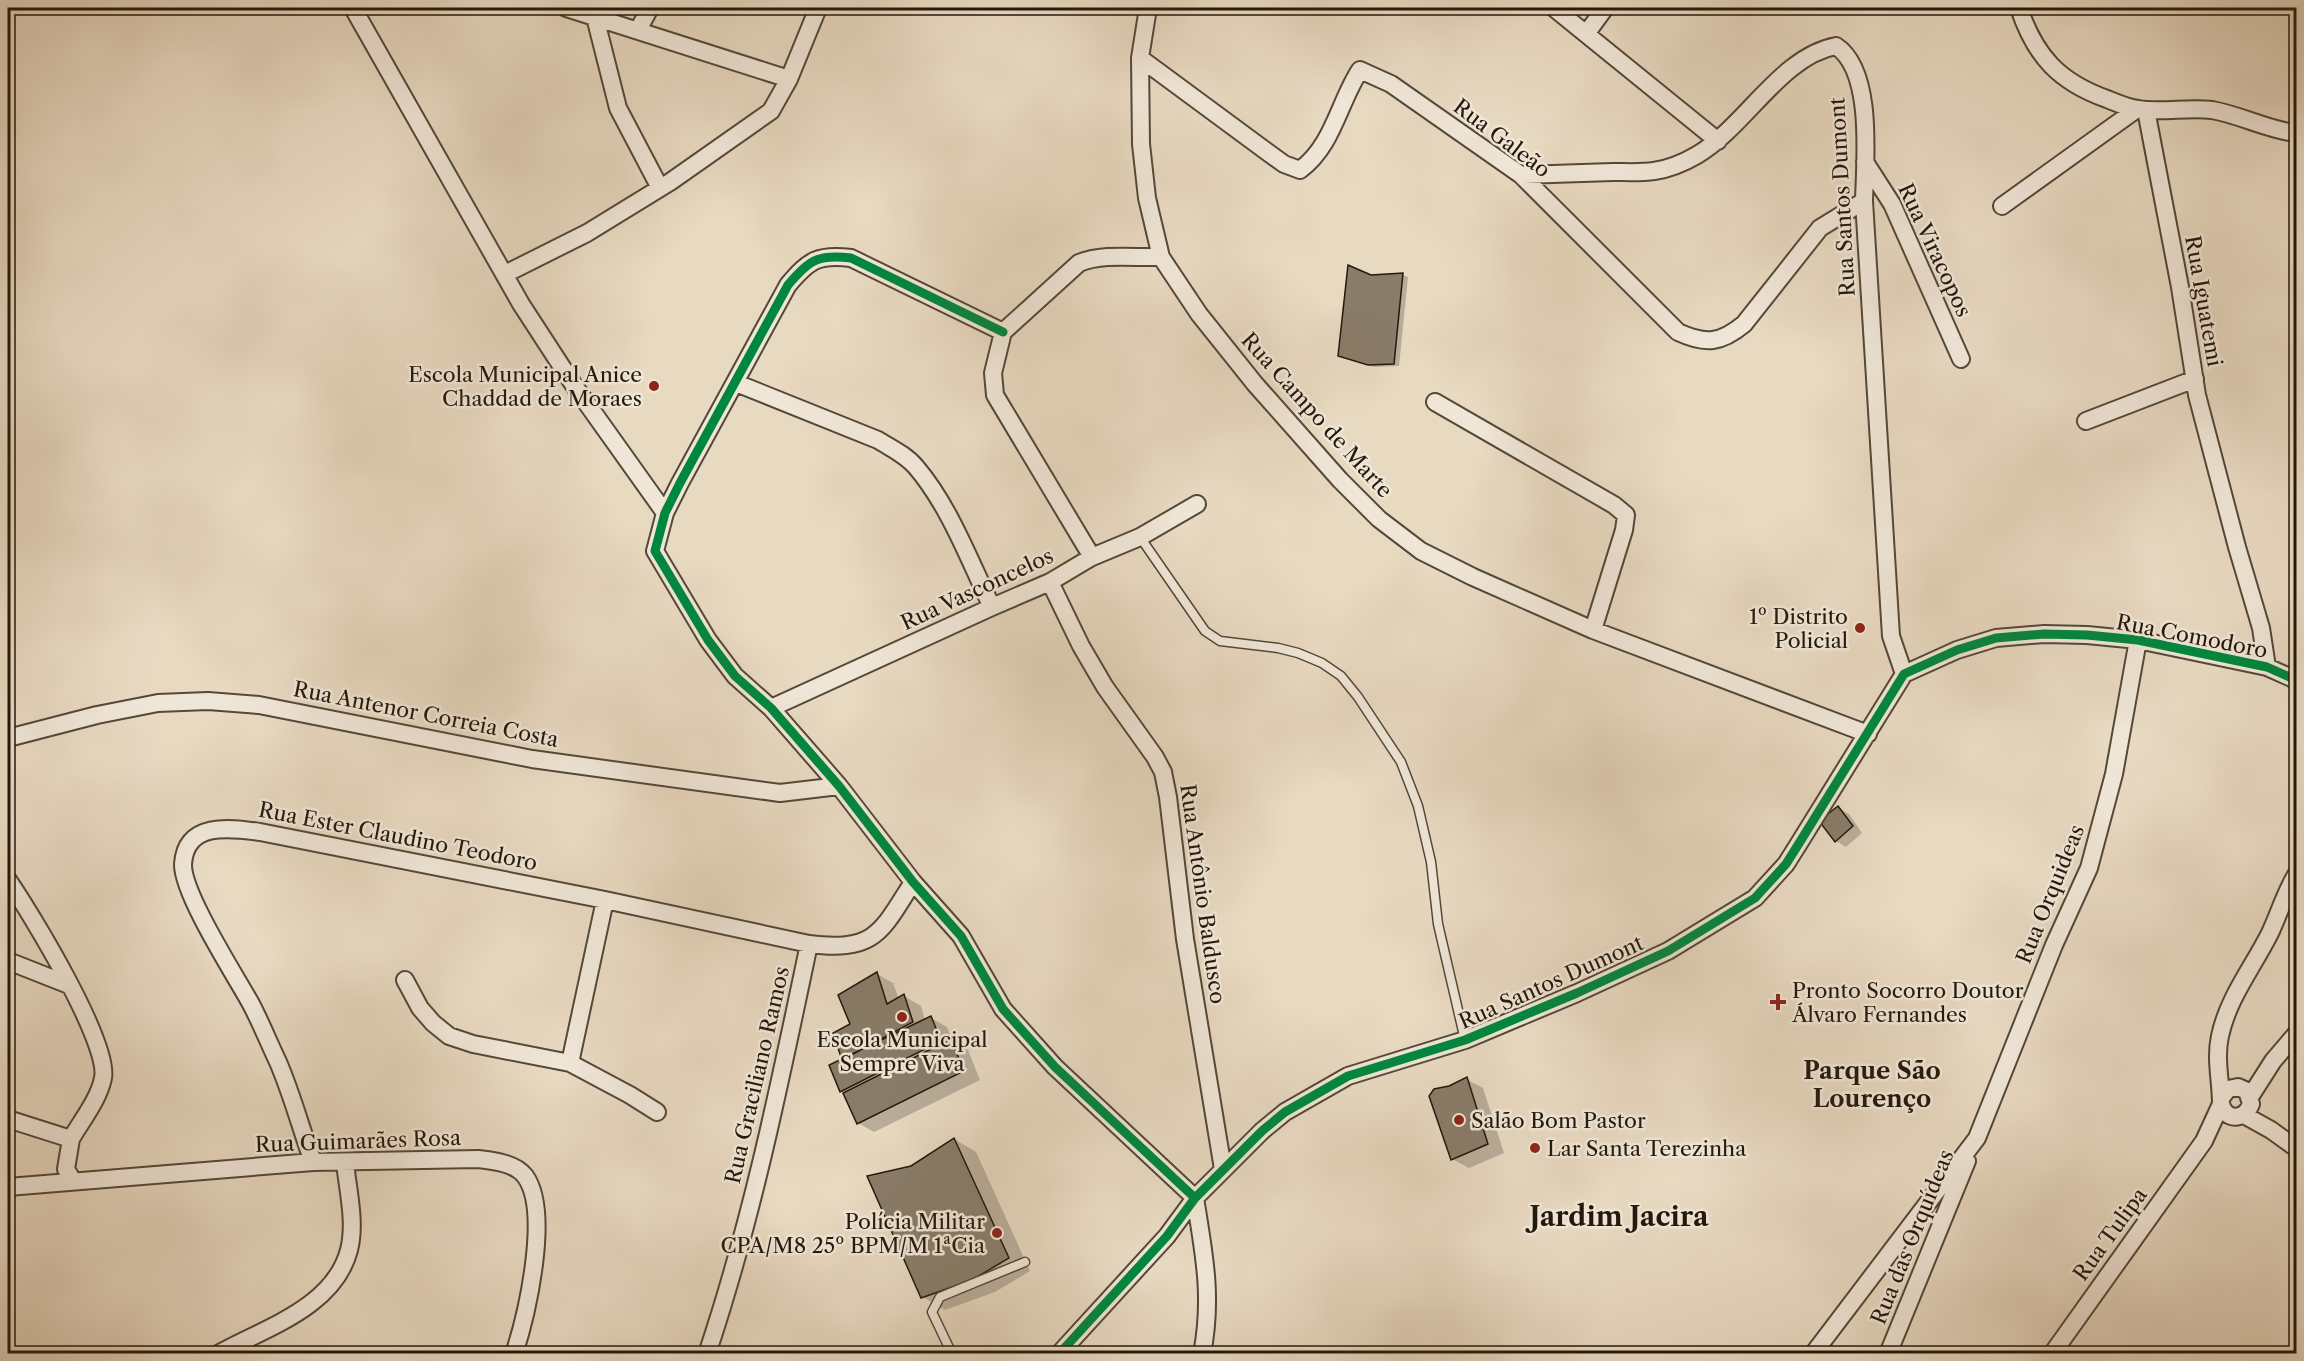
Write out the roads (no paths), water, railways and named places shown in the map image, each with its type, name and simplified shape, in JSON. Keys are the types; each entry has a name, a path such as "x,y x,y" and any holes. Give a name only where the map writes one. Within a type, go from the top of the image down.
{"street":[{"path":"353,8 521,304 573,384 664,513"},
{"path":"567,8 789,79"},
{"path":"638,30 650,8"},
{"path":"506,274 587,233 660,188 771,111 789,79 818,8"},
{"name":"Rua Campo de Marte","path":"1148,8 1140,58 1141,144 1147,198 1161,257 1199,314 1255,384 1340,480 1379,519 1421,551 1473,577 1593,630 1868,734"},
{"path":"1554,8 1718,141"},
{"path":"1586,34 1605,8"},
{"path":"2019,8 2026,30 2036,49 2046,62 2076,86 2141,110 2212,111 2236,116 2283,132 2296,133"},
{"path":"595,17 618,108 660,188"},
{"name":"Rua Santos Dumont","path":"1521,175 1654,171 1677,165 1718,141 1799,61 1817,50 1836,46 1846,52 1857,75 1863,108 1864,201 1892,636 1904,674"},
{"name":"Rua Galeão","path":"1140,58 1266,151 1300,170 1310,163 1320,150 1337,121 1350,85 1360,70 1391,84 1521,175 1678,332 1691,338 1703,340 1729,336 1744,324 1820,228 1864,201"},
{"path":"2002,206 2141,110"},
{"name":"Rua Iguatemi","path":"2141,110 2180,287 2195,379 2237,547 2261,628 2267,667"},
{"name":"Rua Viracopos","path":"1865,162 1892,204 1961,359"},
{"path":"1003,332 851,258 835,256 820,258 804,266 788,285 664,513 655,551 708,640 735,676 771,708 961,936 1003,1009 1055,1066 1195,1198 1209,1287 1204,1352"},
{"path":"1092,557 995,395 993,373 1003,332 1079,263 1088,259 1161,257"},
{"path":"2086,421 2195,379"},
{"path":"736,383 878,440 915,465 939,500 992,607"},
{"path":"1435,402 1614,505 1626,515 1624,531 1593,630"},
{"name":"Rua Vasconcelos","path":"771,708 1050,582 1092,557 1140,537 1197,504"},
{"name":"Rua Antônio Baldusco","path":"1050,582 1081,646 1105,687 1155,757 1163,772 1185,939 1223,1169"},
{"name":"Rua Comodoro","path":"1904,674 1957,650 1996,638 2054,634 2138,640 2267,667 2296,680"},
{"name":"Rua Orquideas","path":"1813,1353 1977,1138 2054,945 2089,868 2114,774 2138,640"},
{"path":"1868,734 1904,674"},
{"name":"Rua Antenor Correia Costa","path":"8,738 97,715 158,703 208,701 259,705 532,759 780,793 838,786"},
{"name":"Rua Santos Dumont","path":"1059,1353 1167,1236 1195,1198 1262,1131 1285,1112 1348,1076 1465,1040 1576,993 1668,951 1755,898 1786,864 1868,734"},
{"name":"Rua Ester Claudino Teodoro","path":"313,1162 279,1065 252,1006 195,903 186,880 183,864 188,848 197,836 212,829 260,831 605,900 809,944 836,947 853,945 869,939 883,929 914,882"},
{"path":"2221,1101 2218,1064 2220,1034 2245,975 2269,933 2296,875"},
{"path":"8,880 26,907 69,985 96,1040 103,1064 103,1078 95,1097 71,1139 66,1169 73,1181"},
{"path":"570,1064 605,900"},
{"name":"Rua Graciliano Ramos","path":"707,1353 759,1171 809,944"},
{"path":"8,961 69,985"},
{"path":"405,980 420,1008 449,1036 473,1044 570,1064 630,1095 657,1112"},
{"name":"Rua Tulipa","path":"2052,1353 2204,1141 2266,1075 2273,1061 2296,1034"},
{"path":"2218,1064 2242,1101"},
{"path":"2221,1101 2228,1089 2271,1130 2296,1148"},
{"name":"Rua Tulipa","path":"2204,1141 2221,1101"},
{"path":"8,1119 71,1139"},
{"name":"Rua das Orquídeas","path":"1888,1353 1977,1138"},
{"name":"Rua Guimarães Rosa","path":"8,1187 313,1162 478,1159 498,1161 524,1174 532,1190 537,1209 538,1230 522,1327 514,1353"},
{"path":"218,1353 285,1319 321,1296 339,1274 349,1250 352,1222 345,1163"}],"lane":[{"path":"1140,537 1204,631 1220,641 1298,652 1322,663 1341,676 1358,697 1401,762 1421,818 1431,862 1438,924 1465,1040"},
{"path":"952,1353 932,1312 940,1297 1025,1262"}],"place":[{"name":"Escola Municipal Anice Chaddad de Moraes","path":"654,386"},
{"name":"1º Distrito Policial","path":"1860,628"},
{"name":"Pronto Socorro Doutor Álvaro Fernandes","path":"1778,1002"},
{"name":"Escola Municipal Sempre Viva","path":"902,1017"},
{"name":"Salão Bom Pastor","path":"1459,1120"},
{"name":"Lar Santa Terezinha","path":"1535,1148"},
{"name":"Polícia Militar CPA/M8 25º BPM/M 1ªCia","path":"997,1233"}],"district":[{"name":"Parque São Lourenço","path":"1872,1084"},
{"name":"Jardim Jacira","path":"1619,1216"}]}
